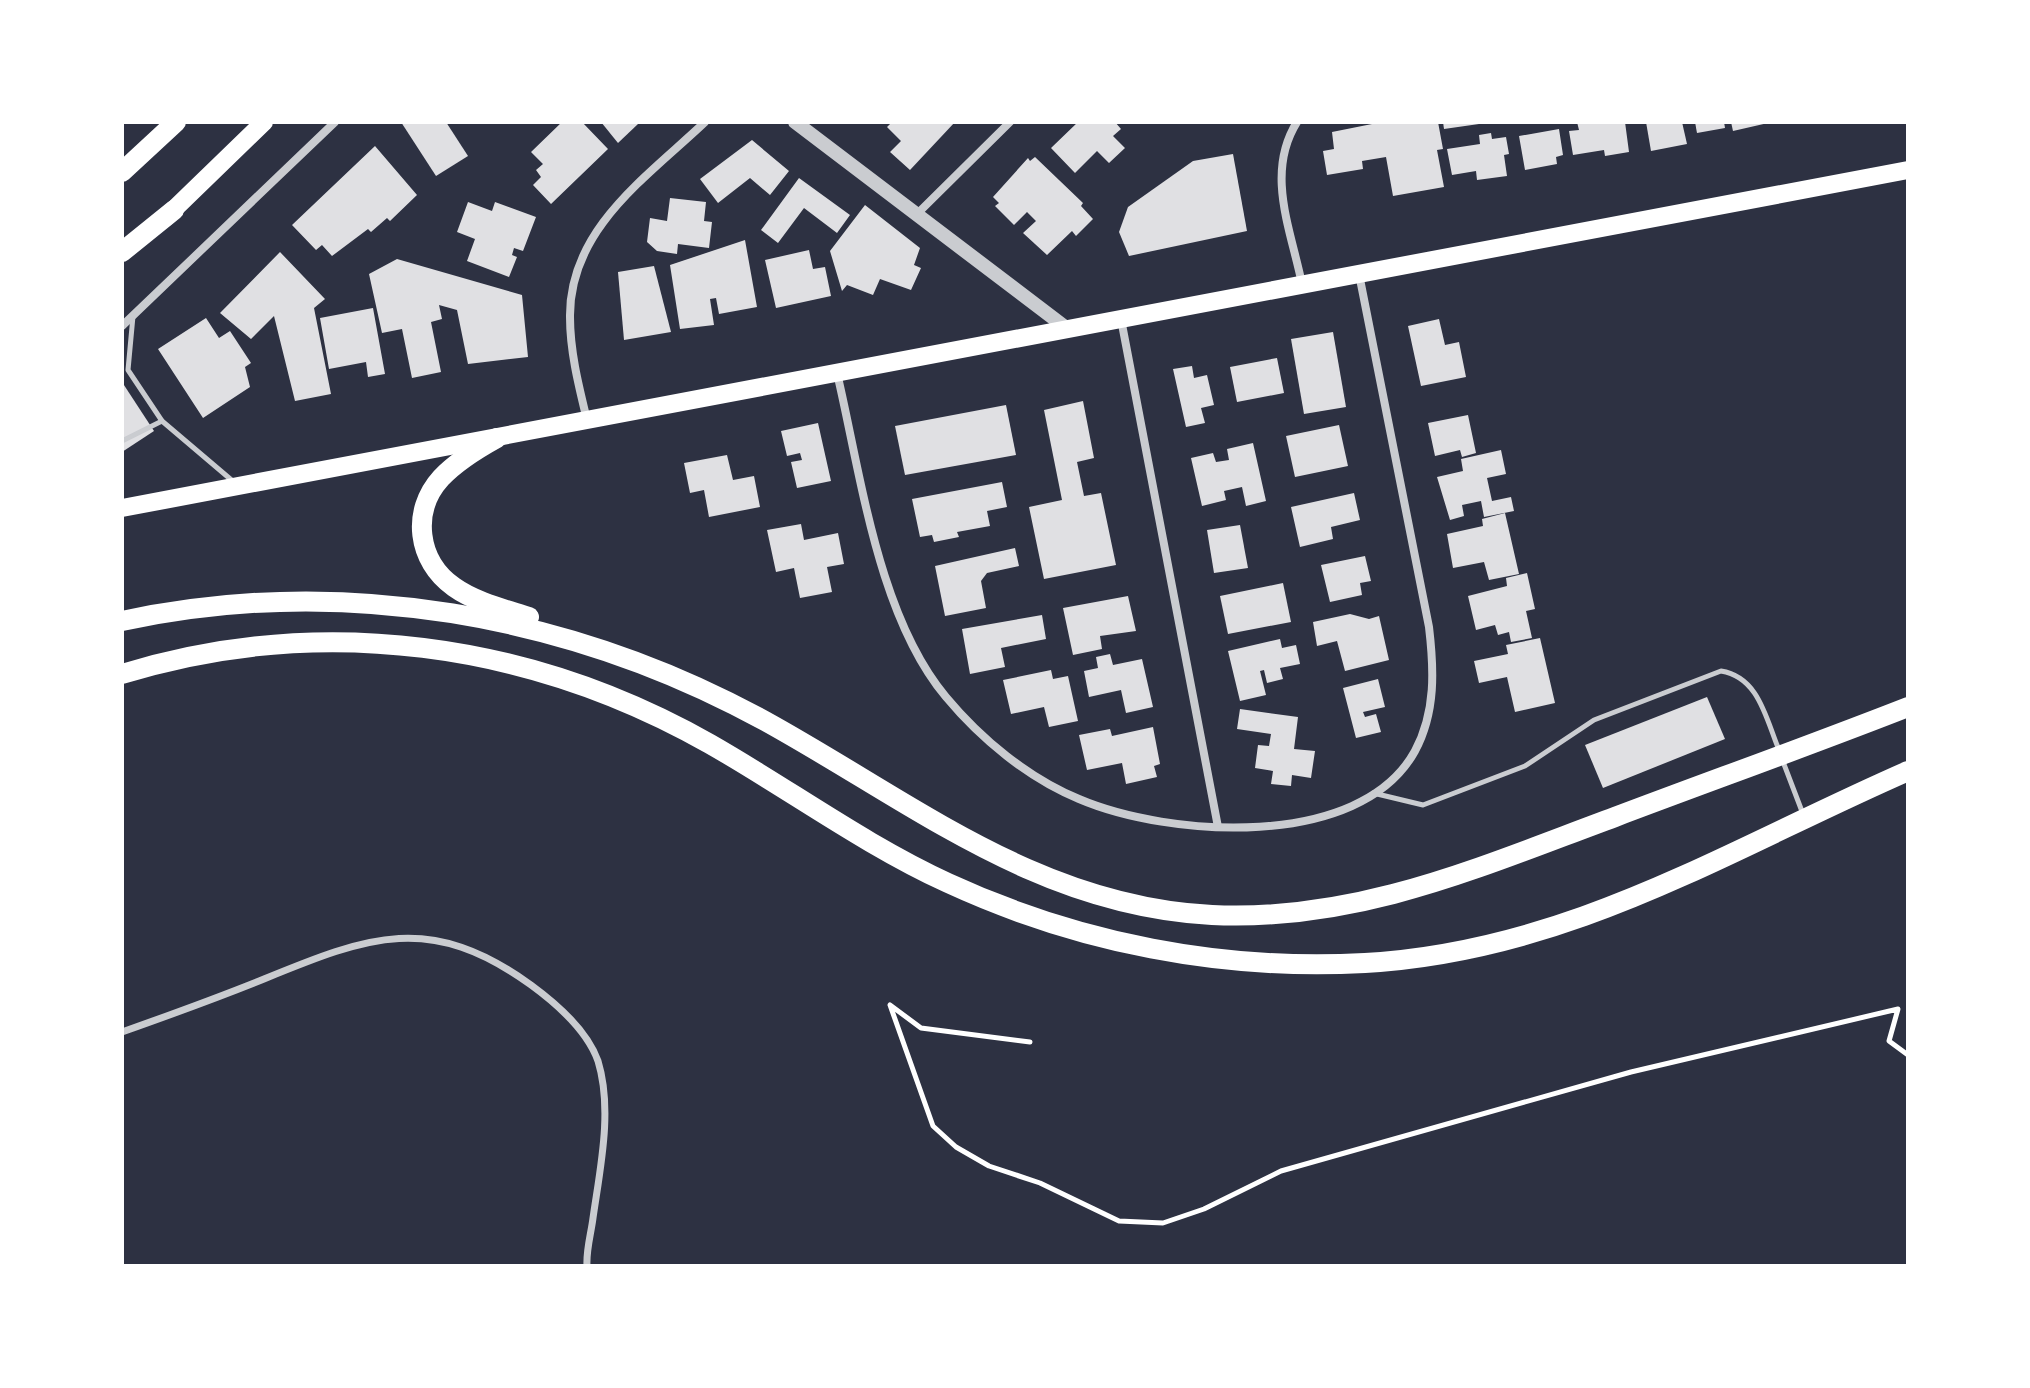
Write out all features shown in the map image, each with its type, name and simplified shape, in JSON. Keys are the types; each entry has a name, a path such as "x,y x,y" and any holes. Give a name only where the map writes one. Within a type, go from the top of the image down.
{"highway":[{"path":"122,172 176,122"},
{"path":"122,252 174,210"},
{"path":"497,438 459,461 433,489 422,514 421,529 429,558 446,580 467,595 573,633 766,721 945,830 1029,871 1124,901 1215,915 1304,912 1432,886 1908,707"},
{"path":"122,621 226,605 350,602 421,608 517,625 613,653"},
{"path":"122,674 226,652 329,642 408,645 514,662 583,684 648,712 710,744 898,857 987,901 1118,941 1239,961 1362,963 1446,955 1503,944 1612,907 1908,771"}],"main road":[{"path":"122,264 264,122"},
{"path":"122,508 1065,327 1908,170"}],"street":[{"path":"122,326 335,122"},
{"path":"587,420 570,317 574,285 583,254 607,215 705,122"},
{"path":"795,122 1065,327"},
{"path":"917,214 1010,122"},
{"path":"1297,122 1284,148 1280,182 1302,284"},
{"path":"837,372 892,602 910,644 944,695 989,742 1025,769 1080,800 1138,816 1218,827 1293,823 1323,817 1373,793 1404,768 1422,736 1430,705 1433,664 1429,627 1359,274"},
{"path":"1121,319 1218,827"},
{"path":"122,1032 194,1007 332,951 373,939 419,938 445,943 512,971 559,1005 597,1059 603,1136 587,1266"}],"lane":[{"path":"133,315 128,370 162,421 238,485"},
{"path":"122,374 128,370"},
{"path":"122,441 162,421"},
{"path":"1373,793 1423,805 1525,766 1594,720 1721,671 1736,673 1751,685 1804,818"}],"path":[{"path":"1030,1042 921,1028 890,1005 933,1126 956,1147 989,1166 1040,1183 1119,1221 1163,1223 1204,1209 1281,1171 1631,1072 1852,1019 1898,1009 1889,1041 1908,1055"}],"building":[{"path":"401,122 446,122 468,156 436,176"},
{"path":"562,122 582,122 608,149 551,204 533,185 541,177 536,170 543,164 531,152"},
{"path":"601,122 636,122 638,124 618,143"},
{"path":"892,122 955,122 910,170 890,152 901,141 887,127"},
{"path":"1078,122 1115,122 1121,129 1113,136 1125,148 1109,163 1097,151 1075,173 1051,148"},
{"path":"1382,122 1438,122 1443,149 1437,150 1444,187 1393,196 1386,157 1362,161 1363,169 1327,175 1323,151 1334,149 1332,132"},
{"path":"1443,122 1479,122 1479,124 1444,129"},
{"path":"1577,122 1625,122 1629,152 1605,156 1604,150 1573,155 1569,131 1579,130"},
{"path":"1646,122 1682,122 1687,144 1651,151"},
{"path":"1695,122 1724,122 1725,128 1697,133"},
{"path":"1731,122 1768,122 1768,123 1733,131"},
{"path":"1559,129 1563,155 1556,157 1557,164 1525,170 1519,136"},
{"path":"1491,133 1492,139 1506,137 1509,154 1504,155 1507,176 1477,180 1476,171 1452,175 1447,149 1480,144 1479,135"},
{"path":"752,140 789,171 770,195 750,178 718,203 700,179"},
{"path":"375,146 417,195 390,221 387,218 371,232 368,229 332,256 322,245 316,250 292,225"},
{"path":"1233,154 1247,231 1129,256 1119,232 1128,207 1193,161"},
{"path":"1035,157 1083,203 1081,206 1093,219 1076,236 1072,231 1047,255 1023,233 1036,221 1027,212 1014,225 995,206 999,203 993,197 1028,158 1030,161"},
{"path":"799,178 850,215 837,233 804,208 778,243 761,230"},
{"path":"670,198 706,202 704,221 712,222 709,248 678,244 677,254 657,251 647,242 650,218 667,221"},
{"path":"468,202 492,211 495,202 536,217 523,251 514,248 512,255 517,257 509,277 467,261 475,239 457,232"},
{"path":"865,205 920,248 914,265 921,268 911,290 880,279 873,295 847,285 842,291 830,251"},
{"path":"745,240 757,307 719,314 716,298 710,299 714,325 680,329 670,265"},
{"path":"809,250 813,269 825,267 831,296 776,308 765,260"},
{"path":"280,252 325,299 314,308 331,394 295,401 274,316 251,339 220,313"},
{"path":"397,259 522,295 528,357 468,364 457,310 439,305 442,319 431,322 441,372 412,378 402,329 382,333 369,274"},
{"path":"654,266 671,332 624,340 618,272"},
{"path":"373,308 385,374 368,377 366,362 329,369 320,318"},
{"path":"206,318 219,338 230,331 251,363 245,367 250,387 203,418 158,349"},
{"path":"1439,319 1445,345 1459,342 1466,377 1421,386 1408,326"},
{"path":"1333,332 1346,407 1304,414 1291,339"},
{"path":"1277,358 1284,393 1237,402 1230,367"},
{"path":"1192,366 1194,378 1207,375 1214,405 1201,408 1205,423 1186,427 1173,369"},
{"path":"122,382 154,431 122,452"},
{"path":"1083,401 1094,458 1077,462 1084,496 1101,493 1116,565 1044,579 1029,507 1062,500 1044,410"},
{"path":"1006,405 1016,455 905,475 895,426"},
{"path":"1468,415 1476,453 1462,457 1460,450 1435,456 1428,423"},
{"path":"818,423 831,481 797,488 791,462 802,460 800,453 787,456 781,431"},
{"path":"1339,425 1348,466 1295,477 1286,436"},
{"path":"1253,443 1266,501 1246,506 1242,487 1224,491 1226,500 1202,506 1191,458 1213,453 1216,462 1229,460 1227,449"},
{"path":"1501,450 1506,474 1487,478 1492,501 1511,497 1514,511 1484,517 1481,501 1462,505 1464,516 1450,520 1437,477 1463,471 1461,459"},
{"path":"727,455 733,480 754,476 760,507 709,517 704,490 690,493 684,463"},
{"path":"1002,482 1007,507 987,511 990,526 957,532 959,537 934,542 932,535 920,537 912,499"},
{"path":"1354,493 1360,520 1331,527 1333,539 1300,547 1291,507"},
{"path":"1505,513 1519,574 1489,580 1484,562 1453,568 1447,534 1483,526 1482,519"},
{"path":"801,524 804,540 838,533 844,564 827,567 832,592 800,598 794,568 776,572 767,530"},
{"path":"1240,525 1248,568 1214,573 1207,530"},
{"path":"1015,548 1019,566 987,573 981,581 986,608 945,616 935,566"},
{"path":"1365,556 1371,581 1360,583 1362,595 1330,602 1321,565"},
{"path":"1527,573 1535,609 1526,611 1532,638 1511,642 1509,632 1498,635 1495,625 1476,630 1468,596 1507,586 1506,578"},
{"path":"1283,583 1291,622 1228,634 1220,596"},
{"path":"1128,596 1136,631 1100,636 1102,649 1073,655 1063,608"},
{"path":"1350,614 1369,619 1379,616 1389,660 1345,671 1337,641 1317,646 1313,622"},
{"path":"1042,615 1046,639 1001,648 1005,667 970,674 962,629"},
{"path":"1540,638 1555,703 1515,712 1507,677 1479,683 1474,661 1508,654 1506,645"},
{"path":"1280,639 1282,648 1296,645 1300,664 1280,668 1283,679 1267,683 1264,670 1260,671 1266,695 1240,701 1228,651"},
{"path":"1110,654 1113,665 1142,659 1153,707 1126,713 1121,690 1089,697 1084,671 1098,668 1096,657"},
{"path":"1051,670 1053,679 1068,676 1078,721 1049,727 1044,707 1011,714 1003,680"},
{"path":"1378,679 1385,707 1363,712 1365,717 1376,714 1381,732 1356,738 1343,688"},
{"path":"1707,697 1725,739 1603,788 1585,745"},
{"path":"1240,709 1298,717 1294,749 1315,751 1311,778 1292,775 1291,786 1271,784 1273,771 1255,768 1258,745 1269,746 1271,734 1237,729"},
{"path":"1153,727 1160,764 1154,766 1157,777 1126,784 1122,763 1087,770 1079,735 1110,729 1112,736"}]}
